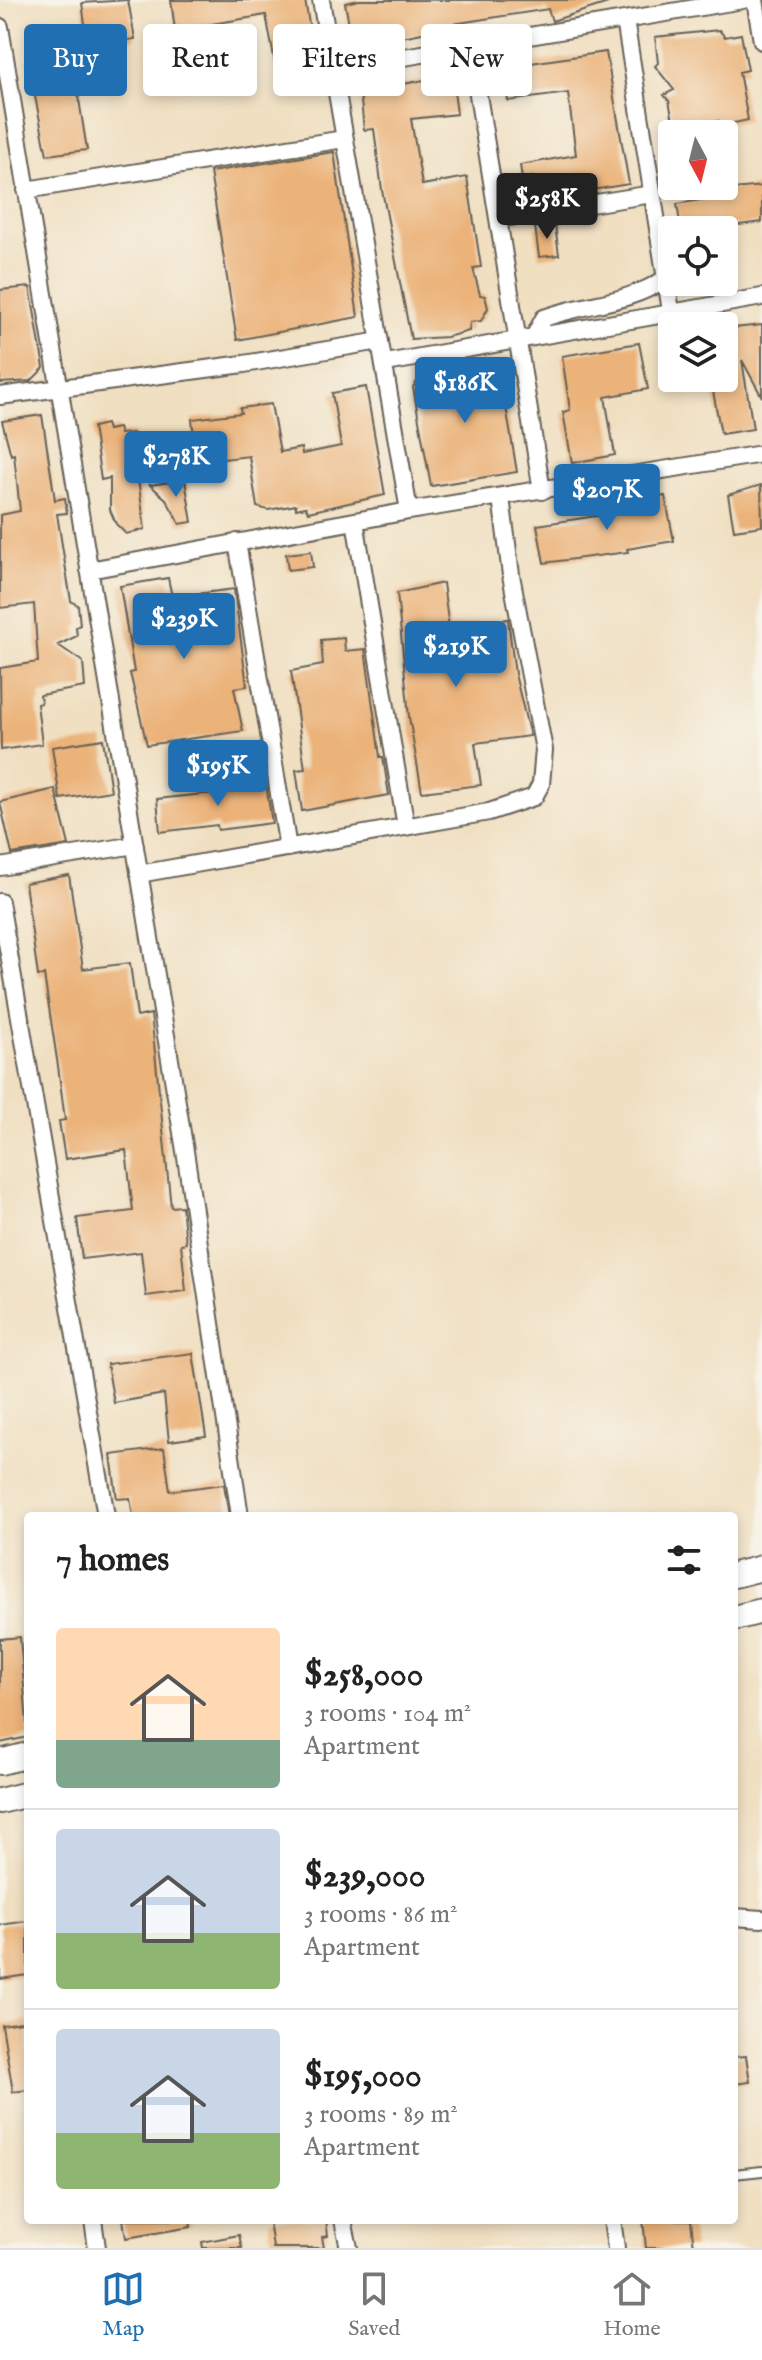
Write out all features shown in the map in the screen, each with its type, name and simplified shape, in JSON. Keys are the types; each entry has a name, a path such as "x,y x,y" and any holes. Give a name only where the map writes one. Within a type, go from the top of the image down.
{"main road":[{"path":"738,1574 762,1568"},
{"path":"738,1617 762,1611"},
{"path":"0,1762 24,1756"},
{"path":"0,1801 24,1795"}],"street":[{"path":"321,0 325,24"},
{"path":"532,35 743,0"},
{"path":"755,0 762,41"},
{"path":"625,20 658,233"},
{"path":"0,27 135,845 239,1512"},
{"path":"337,96 386,363 409,511"},
{"path":"478,96 542,491"},
{"path":"26,190 344,139"},
{"path":"498,219 652,194"},
{"path":"535,335 544,318 566,310 641,295 658,284"},
{"path":"668,296 671,311"},
{"path":"386,363 762,297"},
{"path":"0,396 380,341"},
{"path":"89,570 409,511 762,454"},
{"path":"139,874 516,806 534,797 541,784 544,750 511,575 501,497"},
{"path":"355,521 406,827"},
{"path":"237,542 288,848"},
{"path":"0,867 135,845"},
{"path":"0,902 105,1512"},
{"path":"738,1917 762,1919"},
{"path":"94,2224 97,2248"},
{"path":"344,2224 349,2248"},
{"path":"613,2224 616,2248"}],"lane":[{"path":"738,2174 762,2171"}],"building":[{"path":"128,0 135,39 127,40 127,24 85,24 82,3"},
{"path":"171,0 305,0 309,24 273,24 273,52 266,15 211,24 174,24"},
{"path":"359,0 608,0 608,3 552,21 548,9 452,24 421,24 421,33 405,36 405,24 349,24 345,3"},
{"path":"719,30 725,37 741,34 748,70 739,72 748,120 673,120 669,101 664,95 674,90 655,66 658,63 655,37"},
{"path":"606,52 629,184 537,199 533,177 522,179 520,165 576,155 568,93 508,101 507,96 532,96 532,63"},
{"path":"421,81 421,96 455,96 457,114 411,119 422,185 467,177 481,267 473,268 480,295 485,296 488,308 481,321 470,322 469,331 447,337 411,339 382,190 374,129 364,130 361,96 405,96 405,84"},
{"path":"35,96 78,96 87,150 47,155"},
{"path":"334,152 358,317 237,340 210,172"},
{"path":"762,186 762,222 738,225 738,216 679,216 677,204 700,200 738,200 738,189"},
{"path":"555,225 559,255 539,257 535,227"},
{"path":"30,287 44,368 31,381 0,383 0,290"},
{"path":"762,325 762,397 742,360 753,429 721,434 713,392 738,392 738,328"},
{"path":"639,343 648,389 605,397 615,455 572,463 563,412 570,410 562,356"},
{"path":"499,365 517,472 431,486 413,387 422,375"},
{"path":"366,387 385,495 308,512 306,507 296,509 296,505 268,510 257,507 249,456 197,462 192,419 241,413 240,408 271,404 280,452 301,448 302,454 341,446 332,393"},
{"path":"42,415 55,500 65,498 67,513 57,514 71,601 78,605 80,625 76,627 77,636 58,645 83,662 85,687 40,695 41,703 37,704 42,744 1,750 0,668 38,662 34,604 0,608 0,515 20,511 14,454 11,455 2,421"},
{"path":"106,424 108,430 118,428 120,434 133,433 141,462 136,465 145,529 126,534 116,524 110,510 110,478 101,480 93,427"},
{"path":"185,480 192,522 180,524 166,499 150,485"},
{"path":"761,485 762,526 734,530 728,495"},
{"path":"665,496 674,541 627,549 628,552 544,563 537,525 630,511 629,503"},
{"path":"311,551 313,567 288,570 286,554"},
{"path":"168,578 172,597 234,589 247,686 234,688 243,731 147,745 130,673 134,672 120,586"},
{"path":"443,583 449,628 508,619 515,674 530,736 475,743 481,785 422,792 409,717 397,593"},
{"path":"344,638 345,651 365,649 380,757 383,757 389,795 302,811 296,770 305,769 291,671 323,665 321,640"},
{"path":"103,739 111,791 60,799 52,747"},
{"path":"265,778 272,823 218,830 217,825 160,832 157,799 213,793 212,785"},
{"path":"55,789 69,845 12,854 0,802"},
{"path":"69,875 83,969 130,963 137,1017 151,1014 171,1207 182,1206 186,1243 181,1244 186,1291 146,1296 141,1252 82,1259 77,1218 133,1211 126,1150 65,1159 59,1121 65,1120 58,1066 44,975 38,976 25,883"},
{"path":"193,1353 206,1436 169,1441 164,1394 114,1403 107,1364"},
{"path":"164,1448 170,1491 224,1484 228,1512 132,1512 130,1498 117,1499 111,1455"},
{"path":"20,1637 24,1738 0,1743 0,1639"},
{"path":"24,1922 24,1976 0,1979 0,1925"},
{"path":"24,2022 24,2091 13,2092 2,2025"},
{"path":"746,2056 750,2082 738,2084 738,2057"},
{"path":"124,2224 191,2224 191,2227 126,2238"},
{"path":"270,2224 326,2224 328,2236 322,2237 324,2248 273,2248"},
{"path":"643,2224 691,2224 694,2248 646,2248"},
{"path":"239,2235 242,2248 203,2248 202,2242"}]}
